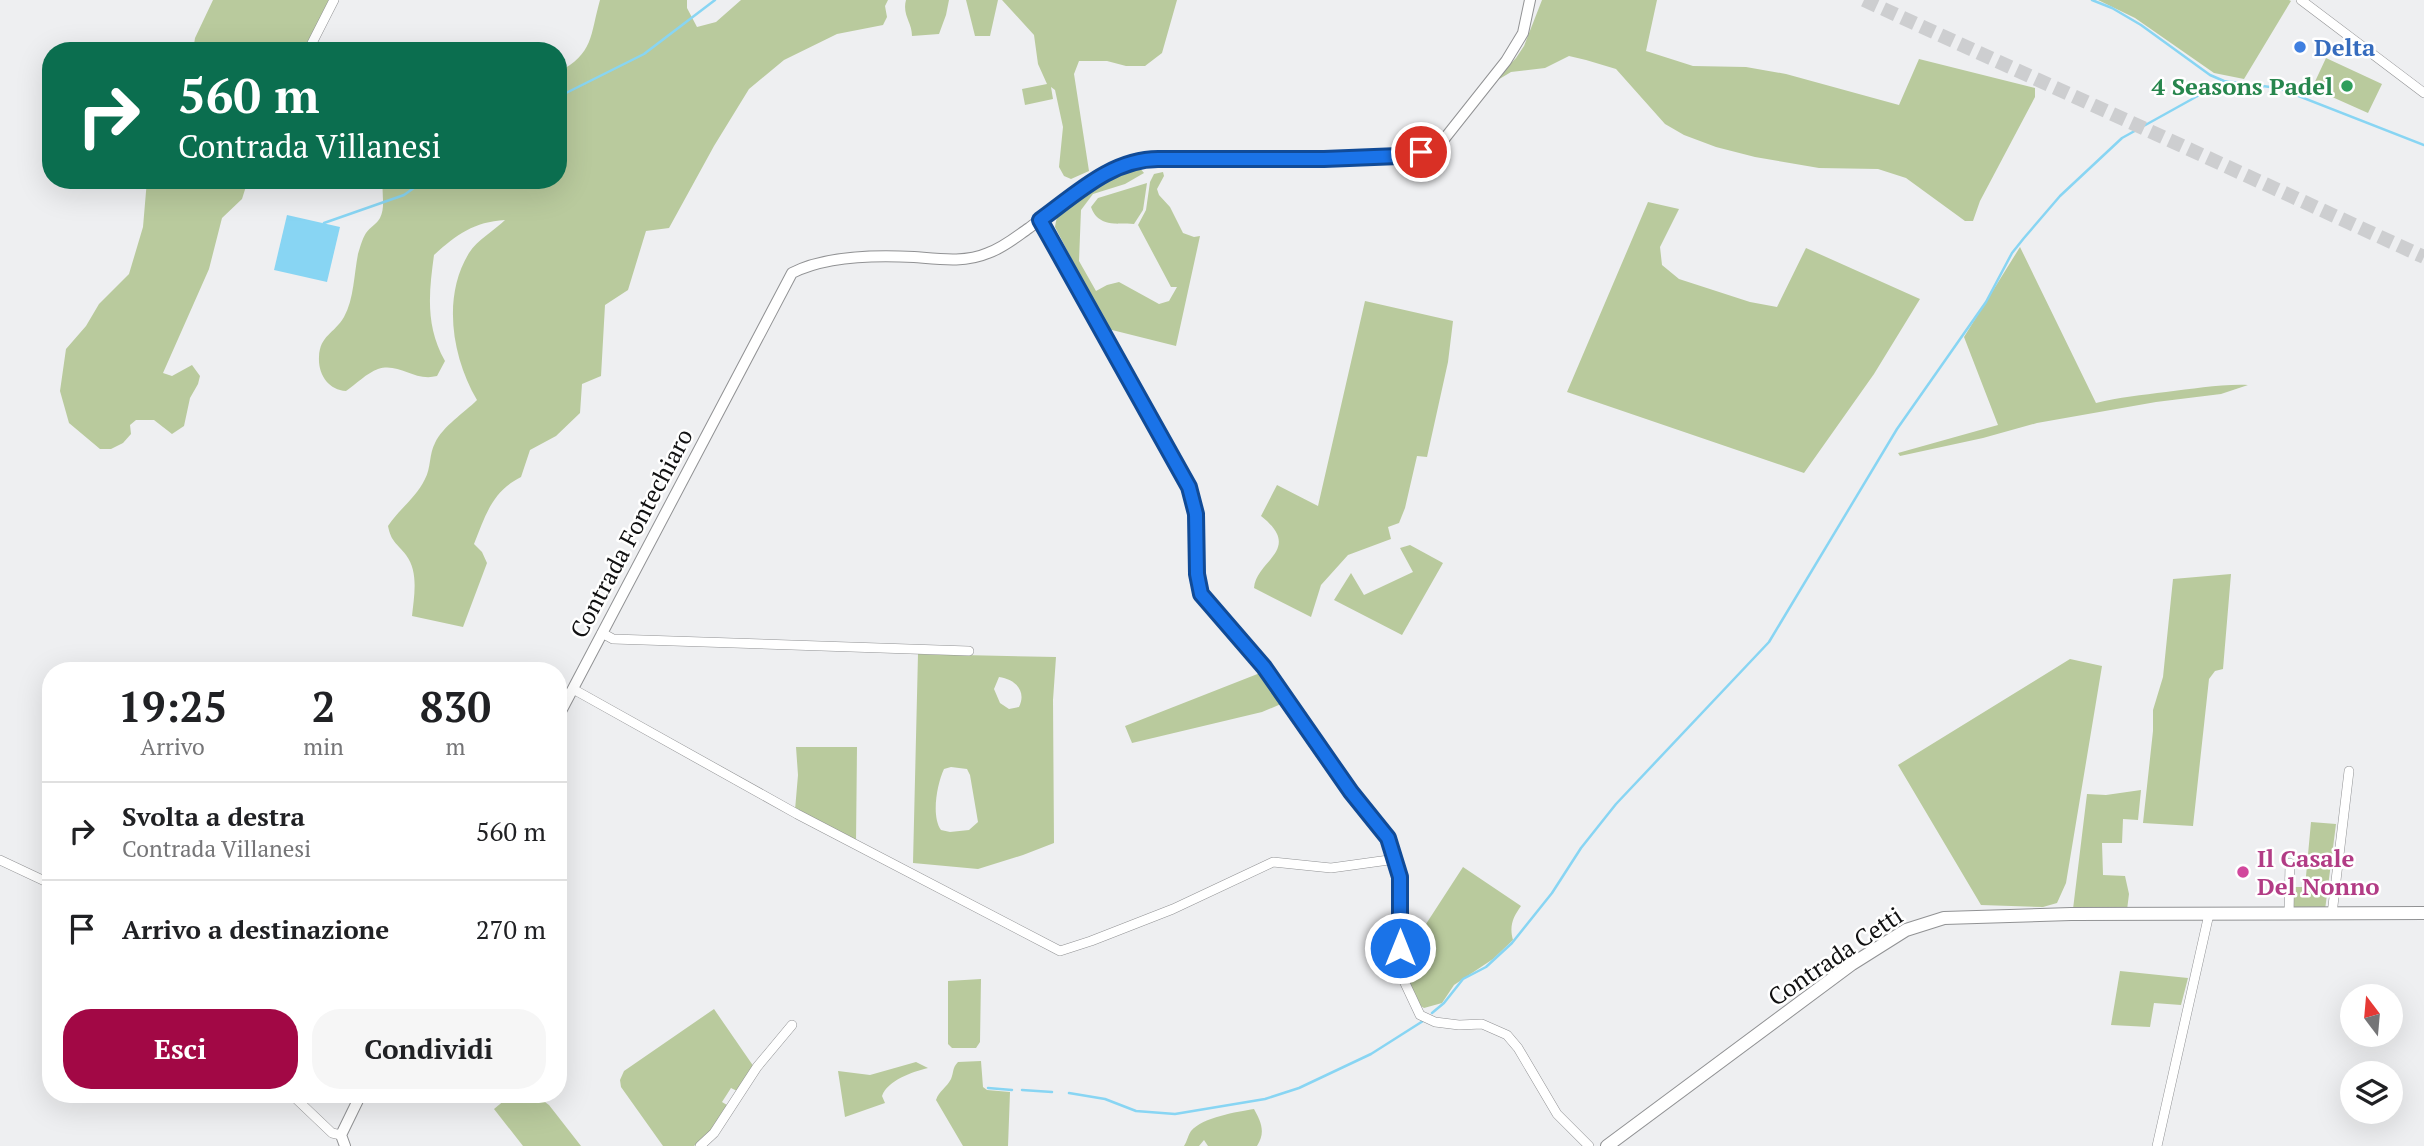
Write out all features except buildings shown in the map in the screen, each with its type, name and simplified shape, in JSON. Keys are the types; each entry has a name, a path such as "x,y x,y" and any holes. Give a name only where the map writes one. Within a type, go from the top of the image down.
{"main road":[{"name":"Contrada Cetti","path":"1607,1146 1838,974 1889,939 1920,924 1944,918 1992,915 2424,913"}],"street":[{"path":"313,42 334,0"},
{"name":"Contrada Fontechiaro","path":"567,701 792,273 807,265 890,256 969,259 989,253 1007,244 1094,181 1120,166 1137,161 1337,158 1399,156 1421,152 1441,142 1506,61 1523,33 1530,0"},
{"path":"2301,0 2424,93"},
{"path":"2309,0 2319,14"},
{"path":"1040,220 1189,487 1196,514 1197,574 1201,594 1264,667 1351,792 1388,838 1400,877 1399,963 1404,981 1420,1015 1435,1022 1482,1024 1507,1035 1518,1048 1557,1114 1589,1146"},
{"path":"602,633 613,639 969,651"},
{"path":"573,690 797,814 1060,951 1173,909 1273,862 1331,869 1396,859"},
{"path":"2332,914 2349,771"},
{"path":"0,860 42,880"},
{"path":"2289,914 2290,863"},
{"path":"2157,1146 2210,915"},
{"path":"700,1146 714,1133 757,1067 792,1025"},
{"path":"300,1103 343,1140 357,1103"}],"green space":[{"path":"213,0 329,0 310,42 194,42"},
{"path":"600,0 687,0 687,8 697,27 716,22 741,0 888,0 885,6 887,17 883,25 837,34 784,60 749,89 669,228 646,231 628,290 605,305 601,376 582,384 580,413 556,436 530,450 521,477 503,490 486,514 474,544 487,563 463,627 412,616 415,585 413,569 393,539 388,526 421,486 427,475 433,447 439,437 448,425 477,400 461,365 456,346 453,308 455,288 472,248 505,220 484,223 466,230 434,255 430,296 431,322 445,361 437,376 421,376 393,368 378,369 346,391 340,390 330,385 320,370 320,350 347,310 362,241 382,213 383,189 567,189 567,67 584,51 592,33"},
{"path":"906,0 949,0 939,34 912,36 905,10"},
{"path":"966,0 998,0 990,36 975,36"},
{"path":"1002,0 1177,0 1162,53 1145,66 1126,66 1107,61 1079,61 1074,74 1089,171 1071,179 1064,176 1059,167 1063,127 1055,90 1051,87 1053,99 1025,105 1022,89 1047,84 1038,64 1034,35"},
{"path":"1542,0 1657,0 1646,51 1693,66 1746,67 1786,74 1899,105 1919,59 2035,88 2035,97 1980,201 1973,221 1965,221 1906,178 1878,169 1819,168 1755,157 1684,135 1665,124 1616,69 1586,60 1569,56 1545,68 1511,72 1491,84 1524,46"},
{"path":"2098,0 2291,1 2244,79 2214,73 2135,18"},
{"name":"4 Seasons Padel","path":"2326,58 2382,84 2368,113 2312,88"},
{"path":"1139,167 1144,173 1125,184 1093,194 1081,210 1079,261 1096,291 1119,282 1159,304 1169,301 1177,287 1171,287 1138,225 1146,210 1150,182 1154,174 1163,172 1164,176 1157,189 1159,195 1170,207 1183,233 1200,236 1176,346 1108,329 1055,227 1060,213 1075,197 1108,178"},
{"path":"1147,183 1143,210 1134,224 1108,223 1098,218 1091,207 1098,198"},
{"path":"146,189 245,189 242,199 222,218 209,269 163,373 172,376 192,365 200,376 190,398 184,426 172,434 154,420 136,420 130,425 131,434 123,443 111,449 100,449 69,423 60,391 66,349 86,326 99,304 129,274 143,227"},
{"path":"1648,202 1679,209 1660,247 1662,265 1679,279 1750,302 1777,307 1806,248 1920,299 1874,374 1804,473 1567,392"},
{"path":"2020,247 2096,403 2207,387 2248,385 2221,394 2156,402 2037,423 1900,456 1898,453 1998,425 1964,337"},
{"path":"1365,301 1453,321 1448,362 1427,457 1417,456 1399,523 1388,527 1391,539 1348,555 1321,585 1311,617 1254,588 1257,578 1278,546 1278,538 1273,528 1261,516 1277,485 1318,506"},
{"path":"1410,545 1443,563 1402,635 1334,600 1351,573 1364,595 1413,572 1400,548"},
{"path":"2231,574 2223,669 2215,671 2209,679 2193,826 2143,823 2153,710 2163,677 2173,579"},
{"path":"918,654 1056,657 1053,700 1054,843 978,869 913,863","holes":["999,677 1010,680 1018,687 1022,696 1019,707 1009,709 1000,703 994,689","944,769 967,769 970,775 978,822 969,830 950,832 941,830 938,824 936,800 939,783"]},
{"path":"2070,659 2102,666 2066,883 2057,903 2043,907 1981,905 1898,765"},
{"path":"1260,673 1281,704 1262,712 1132,743 1125,726"},
{"path":"796,747 857,747 856,843 795,810 798,775"},
{"path":"2141,790 2138,820 2123,819 2122,843 2102,843 2103,875 2125,876 2129,894 2127,910 2073,909 2087,794 2106,795"},
{"path":"2311,822 2336,824 2325,910 2292,910 2294,887 2305,887"},
{"path":"1463,867 1521,906 1512,922 1513,940 1493,959 1454,985 1442,1003 1424,1008 1411,994 1402,961"},
{"path":"2120,971 2188,978 2181,1005 2154,1003 2150,1027 2111,1025"},
{"path":"981,979 980,1042 976,1048 952,1048 948,1044 948,981"},
{"path":"714,1009 754,1067 737,1091 731,1088 722,1102 727,1105 713,1128 694,1146 663,1146 621,1087 620,1080 624,1071"},
{"path":"981,1061 983,1087 987,1090 1010,1092 1008,1146 963,1146 936,1100 951,1079 958,1062"},
{"path":"916,1062 928,1068 908,1074 889,1085 882,1096 885,1103 845,1117 838,1071 870,1075"},
{"path":"501,1103 546,1103 581,1146 523,1146 494,1109"},
{"path":"1254,1109 1262,1127 1257,1146 1208,1146 1204,1140 1199,1146 1184,1146 1196,1126 1221,1116"}],"water":[{"path":"287,215 340,227 327,282 274,270"}],"waterway":[{"path":"567,92 644,54 715,0"},
{"path":"2092,0 2141,25 2210,75 2224,81 2278,88 2424,145"},
{"path":"1432,1013 1444,1003 1463,979 1486,967 1512,943 1616,804 1769,642 1897,429 1986,302 2012,253 2024,238 2060,196 2122,138 2212,88"},
{"path":"324,223 404,195 412,189"},
{"path":"1069,1093 1105,1099 1136,1111 1175,1114 1265,1099 1299,1088 1371,1054 1423,1021"},
{"path":"988,1088 1012,1090"},
{"path":"1022,1090 1052,1092"}],"tunnel":[{"path":"1864,0 2424,257"}],"place":[{"name":"Delta","path":"2300,47"},
{"name":"4 Seasons Padel","path":"2347,86"},
{"name":"Il Casale Del Nonno","path":"2243,872"}],"route":[{"path":"1400,948 1400,877 1388,838 1351,792 1264,667 1201,594 1197,574 1196,514 1189,487 1040,220 1094,181 1120,166 1137,161 1324,159 1399,156 1421,152"}]}
